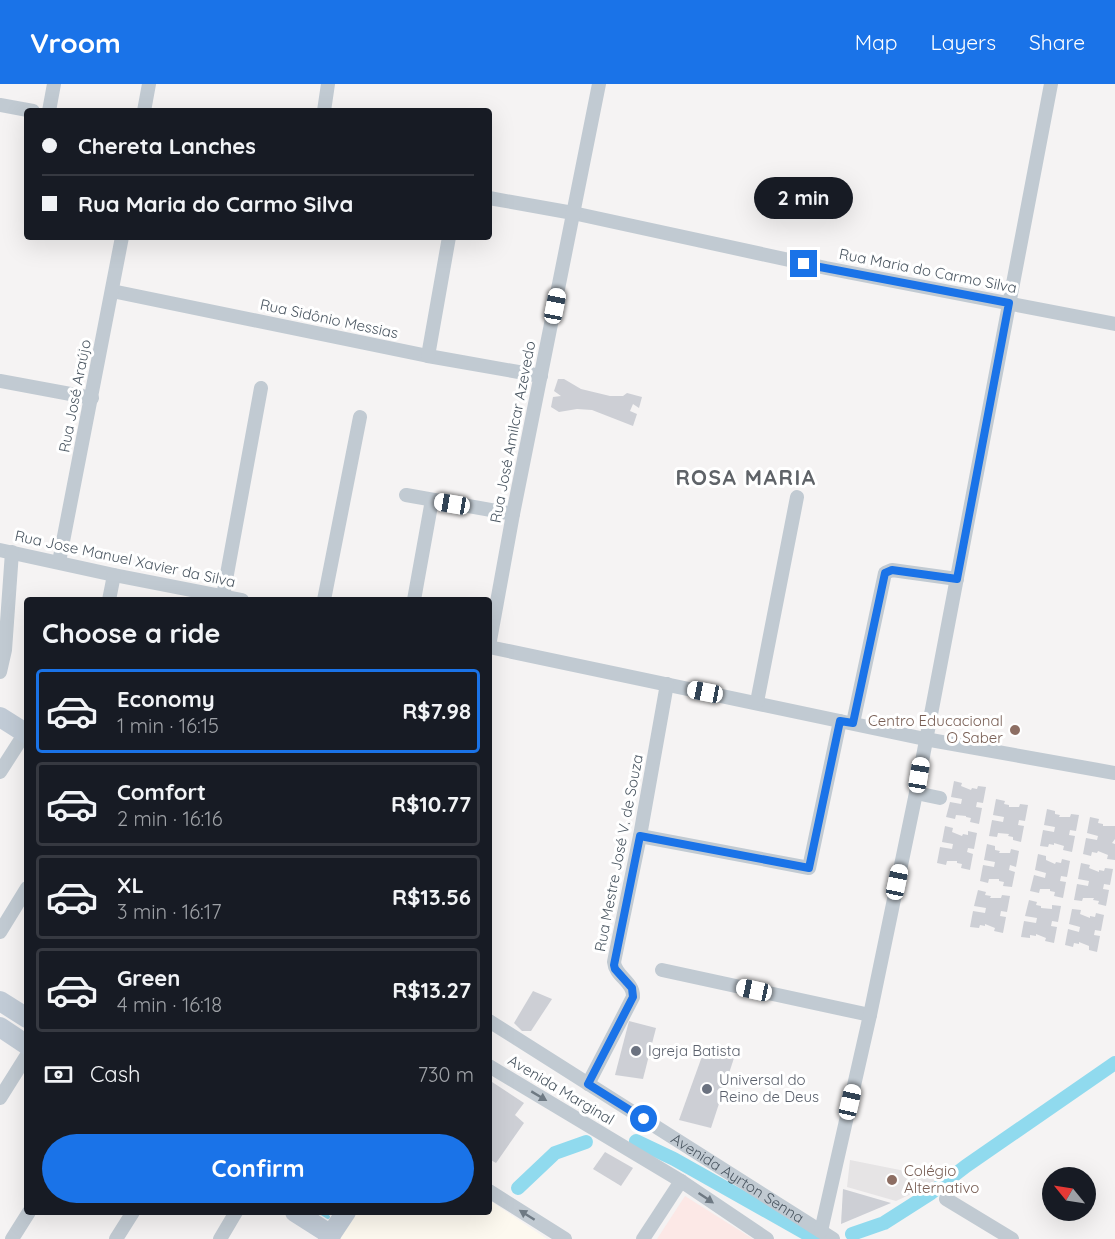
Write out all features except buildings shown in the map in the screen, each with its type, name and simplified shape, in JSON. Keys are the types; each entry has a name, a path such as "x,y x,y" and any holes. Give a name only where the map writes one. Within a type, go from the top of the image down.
{"street":[{"path":"50,108 54,84"},
{"path":"145,108 149,84"},
{"path":"324,108 328,84"},
{"name":"Rua José Amilcar Azevedo","path":"492,630 599,84"},
{"path":"827,1235 916,793 1051,84"},
{"path":"0,105 24,109"},
{"name":"Rua Maria do Carmo Silva","path":"492,199 573,213 826,268 1114,321"},
{"name":"Rua José Araújo","path":"58,562 121,240"},
{"path":"428,356 448,240"},
{"name":"Rua Sidônio Messias","path":"112,291 428,356 541,376"},
{"path":"0,381 92,398"},
{"path":"223,596 261,388"},
{"path":"325,597 360,417"},
{"path":"406,495 513,514"},
{"path":"757,702 797,497"},
{"path":"415,597 432,500"},
{"path":"0,672 5,650 6,551"},
{"name":"Rua Jose Manuel Xavier da Silva","path":"6,551 228,597"},
{"path":"640,836 808,868 885,573 892,570 957,579"},
{"path":"110,597 114,575"},
{"path":"492,647 925,738 1115,773"},
{"name":"Rua Mestre José V. de Souza","path":"588,1084 633,997 632,988 614,965 667,684"},
{"path":"0,717 24,732"},
{"path":"0,772 24,736"},
{"path":"916,793 940,798"},
{"path":"0,932 24,893"},
{"path":"662,970 870,1015"},
{"path":"0,1001 24,1016"},
{"name":"Avenida Ayrton Senna","path":"492,1023 827,1235"},
{"path":"0,1028 24,1043"},
{"path":"0,1098 24,1060"},
{"name":"Avenida Marginal","path":"492,1068 681,1181 767,1239"},
{"path":"643,1239 681,1181"},
{"path":"492,1193 565,1239"},
{"path":"946,1199 1012,1239"},
{"path":"12,1239 27,1215"},
{"path":"116,1239 131,1215"},
{"path":"220,1239 234,1215"},
{"path":"300,1215 330,1237 340,1215"}],"shaded area":[{"name":"Colégio Alternativo","path":"850,1160 935,1177 935,1183 896,1201 847,1187"},
{"path":"685,1196 753,1239 657,1239"},
{"path":"492,1202 547,1239 338,1239 353,1215 492,1215"}],"waterway":[{"path":"852,1234 884,1223 931,1193 966,1166 1115,1063"},
{"path":"636,1141 674,1159 816,1239"},
{"path":"518,1188 555,1153 586,1142"}],"place":[{"name":"Centro Educacional O Saber","path":"1015,730"},
{"name":"Igreja Batista","path":"636,1051"},
{"name":"Universal do Reino de Deus","path":"707,1089"},
{"name":"Colégio Alternativo","path":"892,1180"}],"district":[{"name":"ROSA MARIA","path":"746,478"}],"route":[{"path":"644,1119 588,1084 633,997 632,988 614,965 640,836 809,868 840,721 853,723 885,573 892,570 957,579 966,533 1009,303 804,264"}]}
